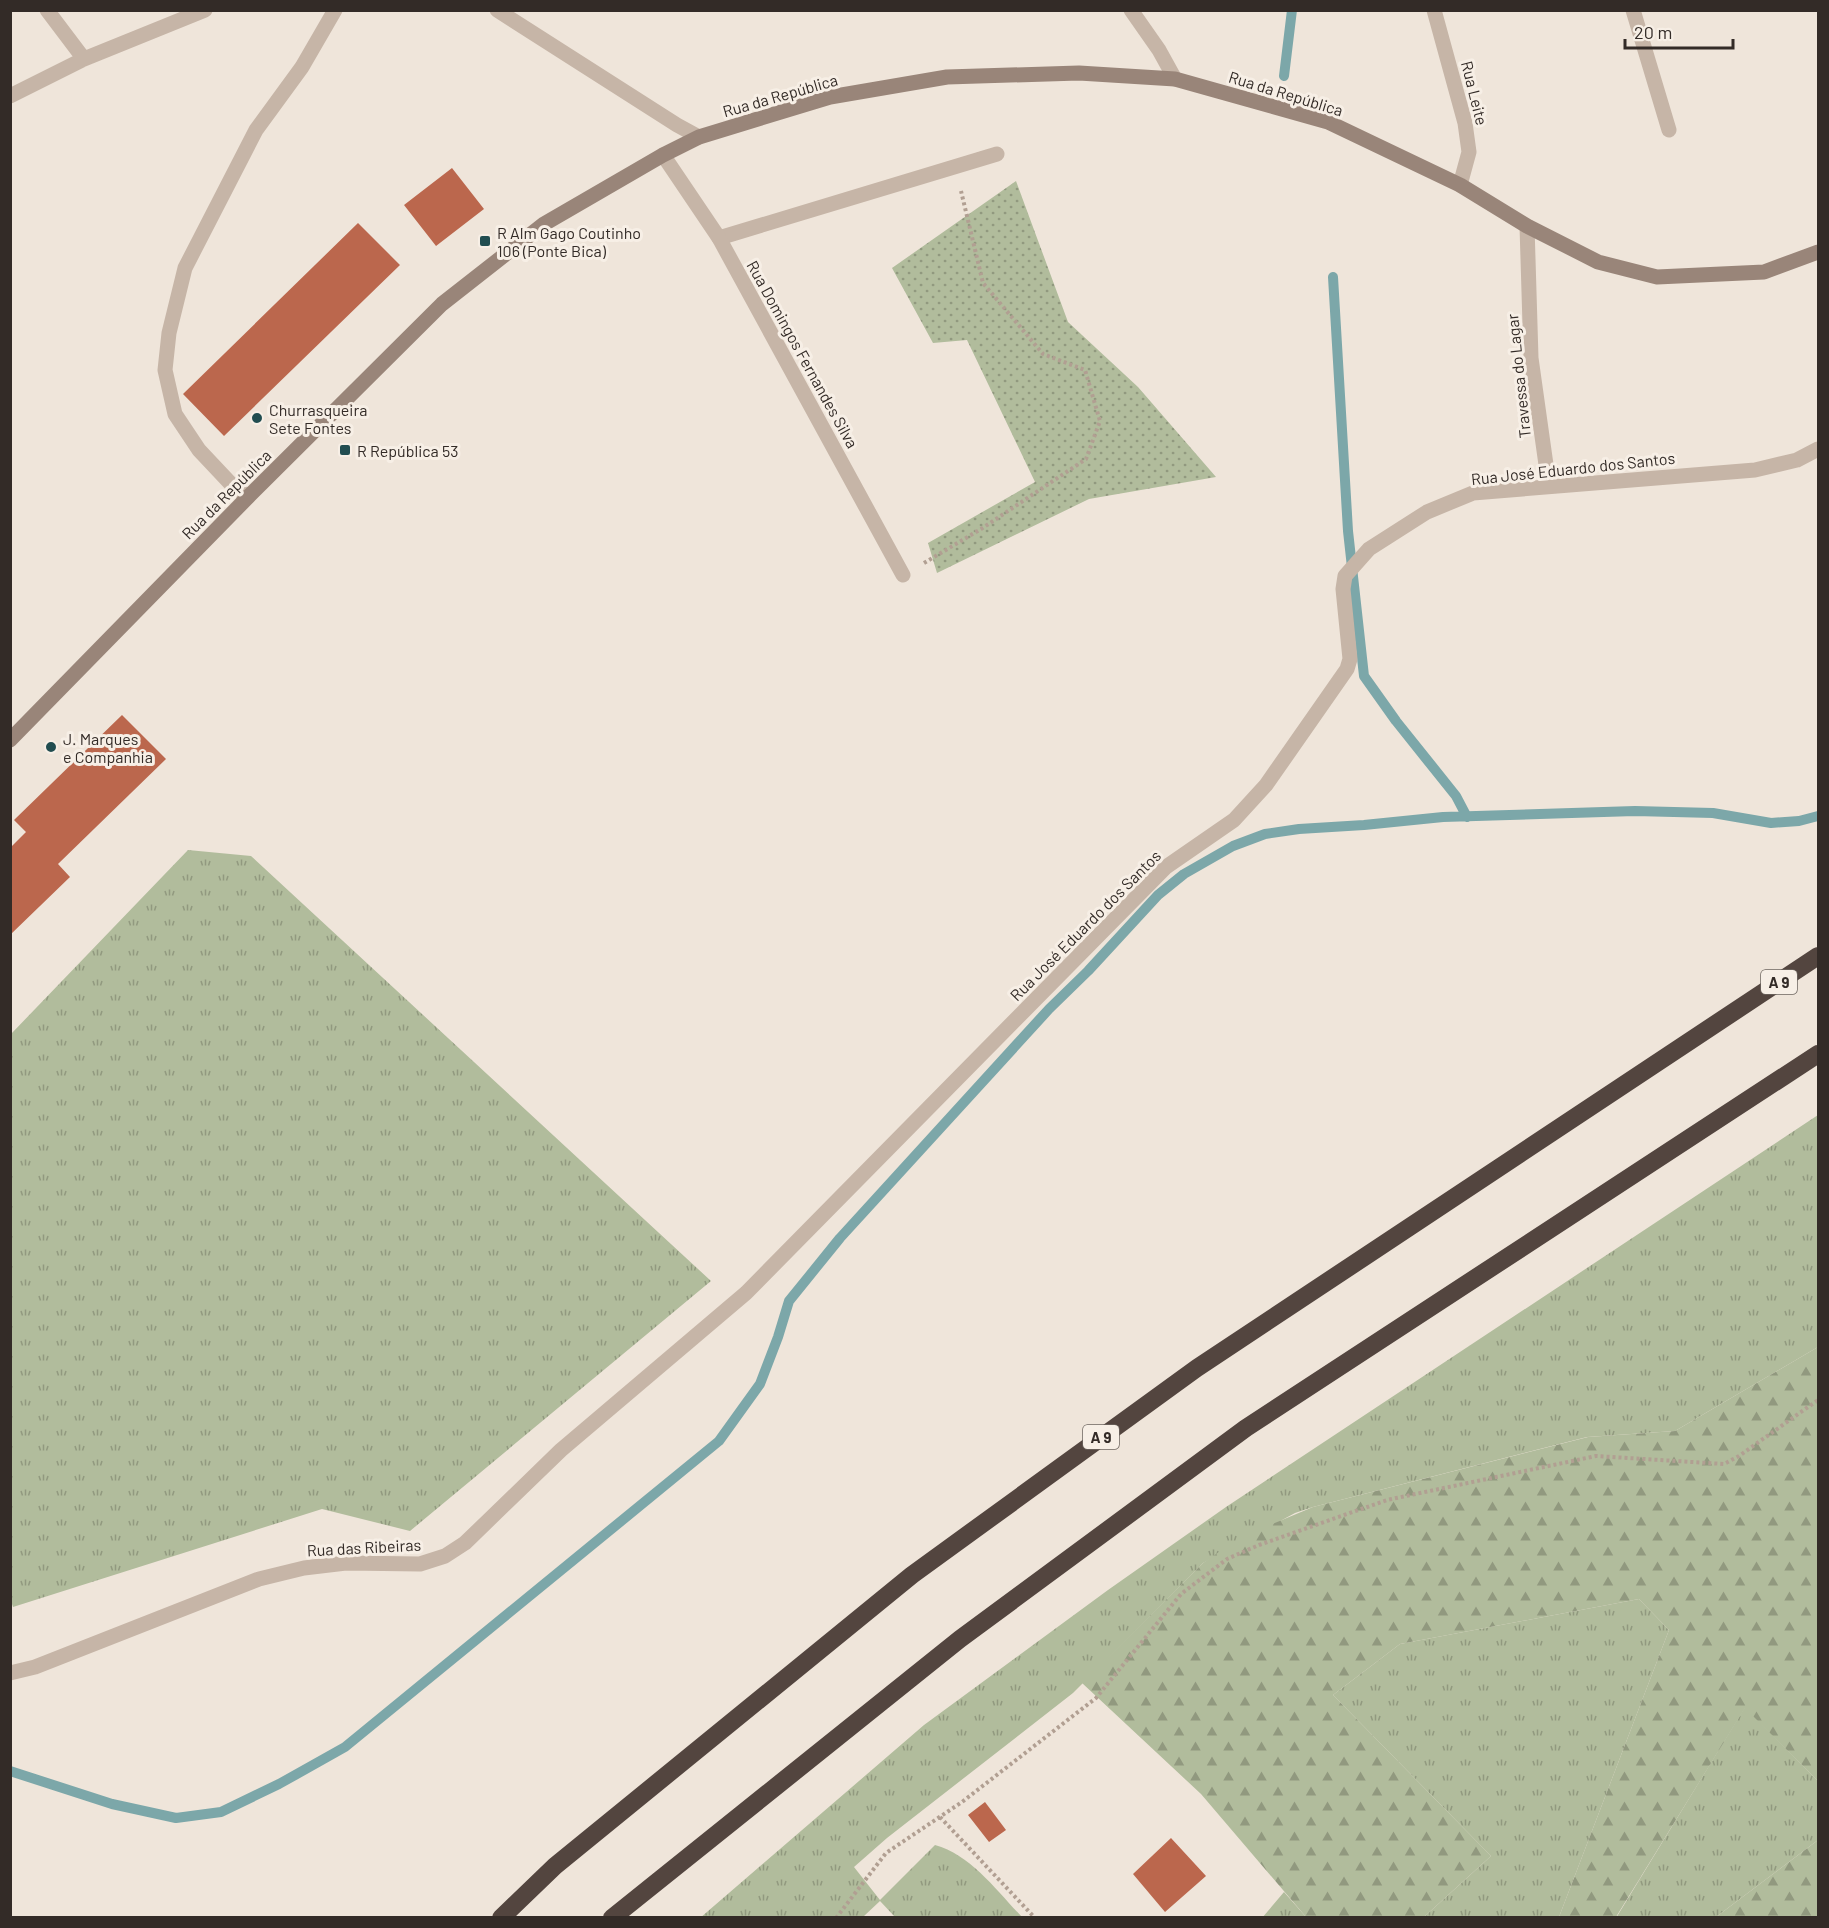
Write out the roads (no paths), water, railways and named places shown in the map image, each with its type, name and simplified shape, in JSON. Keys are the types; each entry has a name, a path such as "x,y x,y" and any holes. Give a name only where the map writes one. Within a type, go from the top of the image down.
{"highway":[{"name":"A 9","path":"501,1917 555,1866 912,1575 1197,1368 1818,956"},
{"path":"612,1917 960,1640 1246,1428 1818,1054"}],"main road":[{"name":"Rua da República","path":"14,731 442,304 544,224 663,155 699,137 830,96 947,78 1079,73 1175,79 1328,122 1460,184 1527,226 1598,261 1657,277 1764,272 1818,252"}],"street":[{"path":"47,10 84,59"},
{"path":"10,96 84,59 205,10"},
{"path":"248,497 231,484 199,450 175,414 165,370 169,333 185,268 256,130 302,67 335,10"},
{"path":"497,10 699,137"},
{"path":"1131,10 1175,79"},
{"name":"Rua Leite","path":"1434,10 1466,123 1469,152 1460,184"},
{"path":"1633,10 1669,130"},
{"path":"719,238 997,154"},
{"name":"Rua Domingos Fernandes Silva","path":"663,155 719,238 903,575"},
{"name":"Travessa do Lagar","path":"1527,226 1531,358 1549,486"},
{"name":"Rua José Eduardo dos Santos","path":"746,1293 1167,867 1234,820 1266,785 1347,669 1350,659 1343,590 1345,576 1369,549 1427,512 1473,494 1755,470 1797,460 1818,449"},
{"name":"Rua das Ribeiras","path":"12,1672 35,1667 259,1579 304,1568 346,1563 420,1564 445,1556 465,1543 561,1450 746,1293"}],"waterway":[{"path":"1284,76 1292,10"},
{"path":"1333,277 1348,531 1364,676 1396,721 1456,796 1467,817"},
{"path":"10,1771 112,1804 176,1818 221,1812 279,1784 345,1747 719,1441 760,1384 789,1301 840,1238 1049,1009 1088,971 1158,895 1184,874 1233,846 1265,834 1299,829 1443,817 1635,811 1713,813 1771,823 1799,821 1818,816"}],"place":[{"name":"R Alm Gago Coutinho 106 (Ponte Bica)","path":"485,241"},
{"name":"Churrasqueira Sete Fontes","path":"257,418"},
{"name":"R República 53","path":"345,450"},
{"name":"J. Marques e Companhia","path":"51,747"}]}
